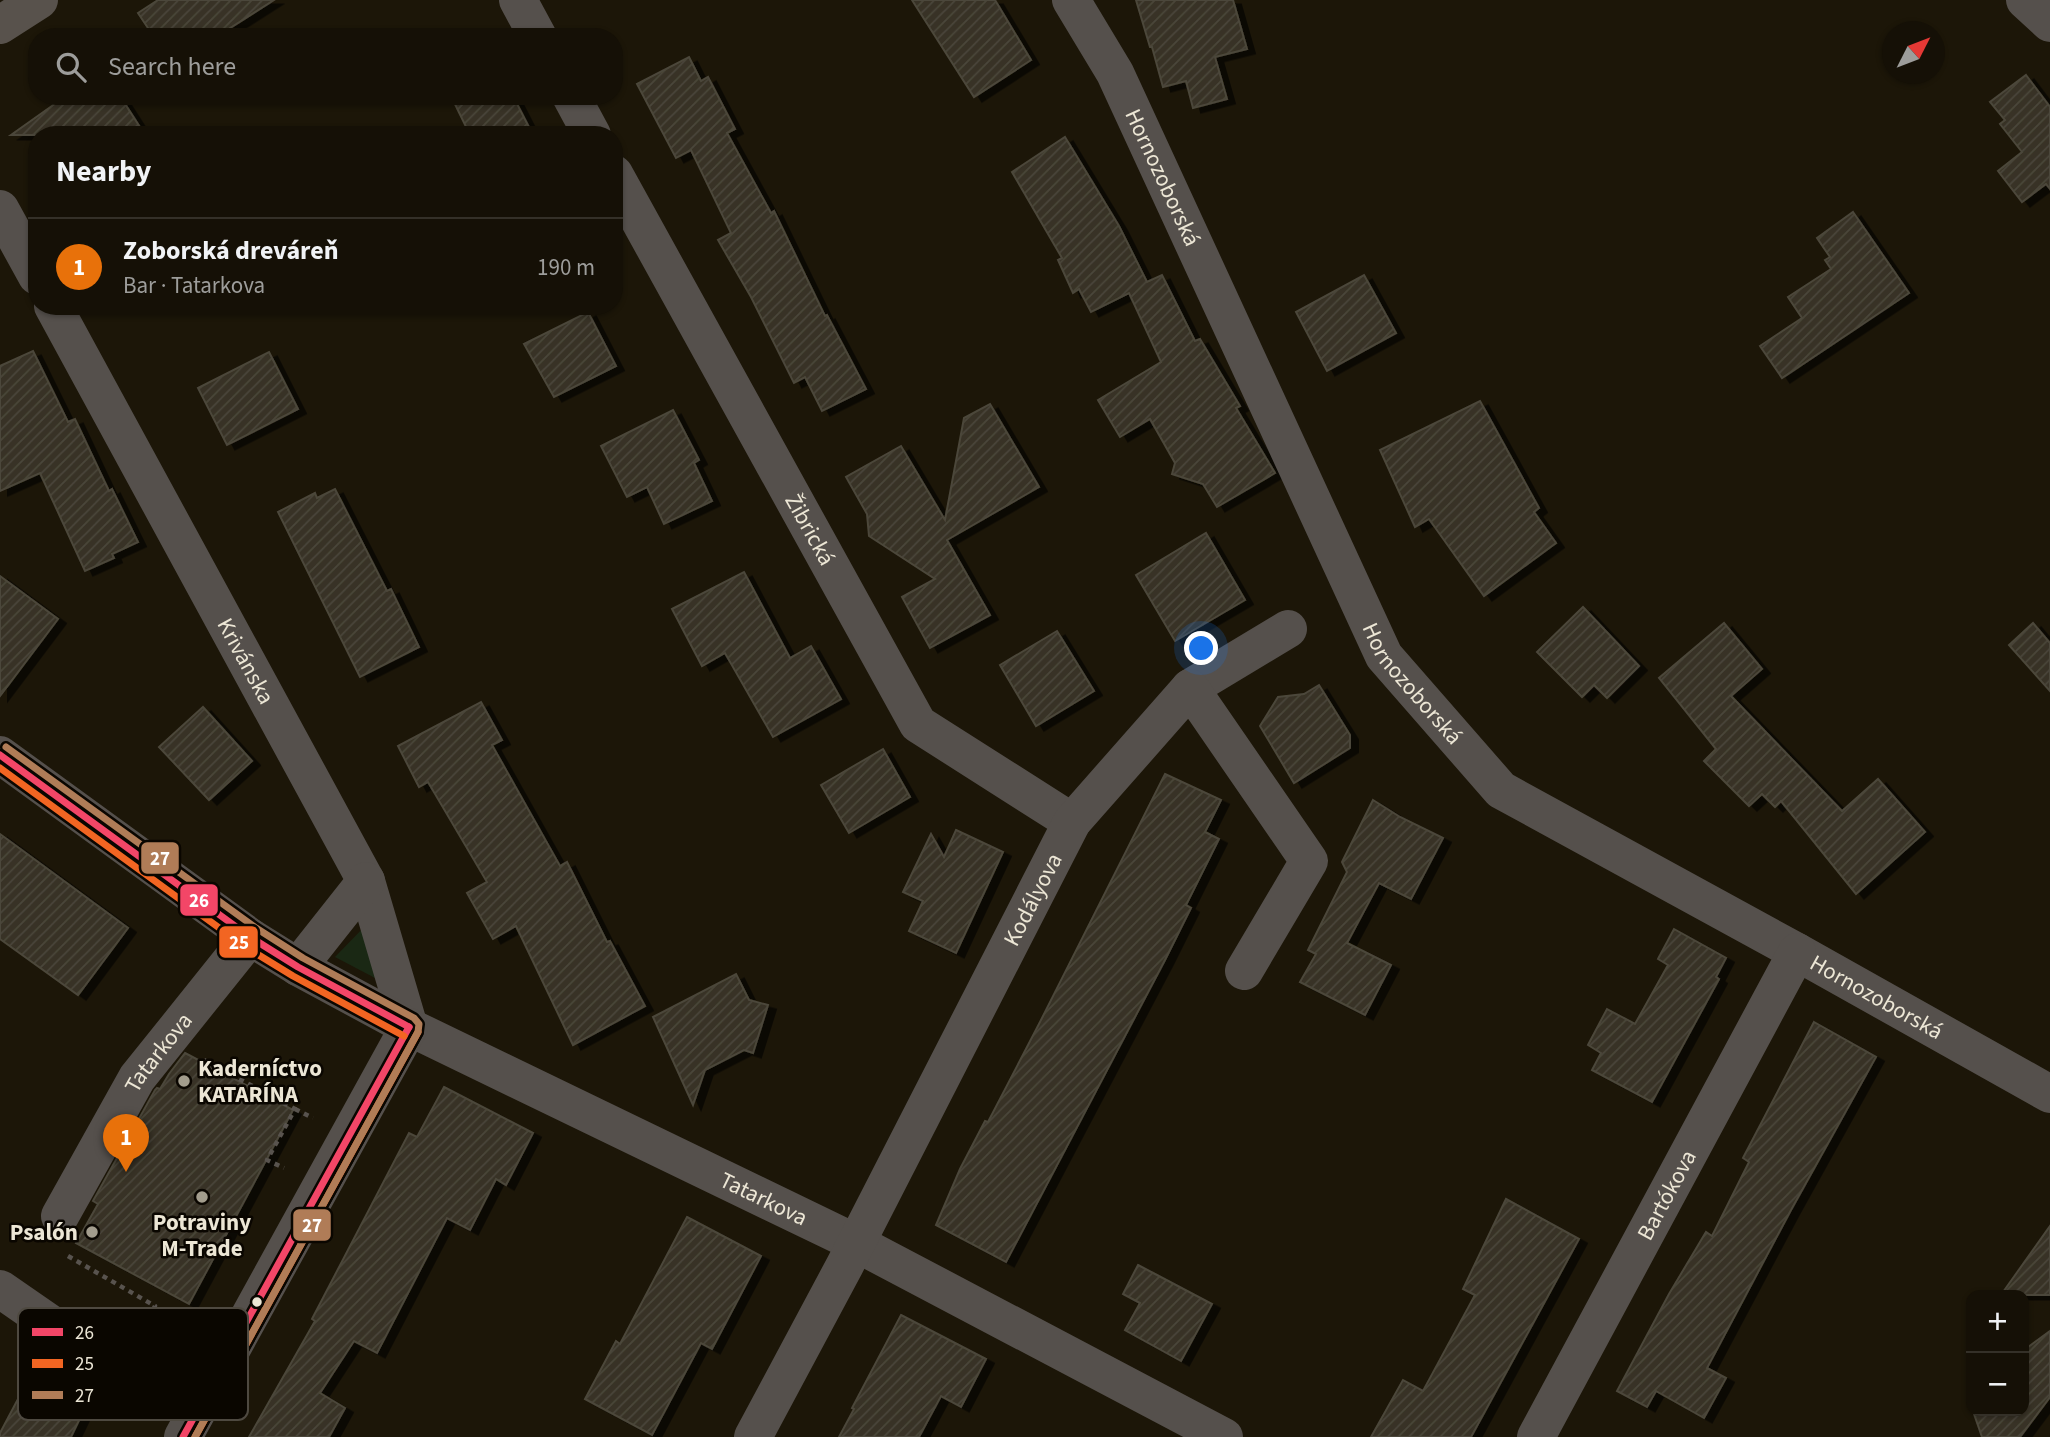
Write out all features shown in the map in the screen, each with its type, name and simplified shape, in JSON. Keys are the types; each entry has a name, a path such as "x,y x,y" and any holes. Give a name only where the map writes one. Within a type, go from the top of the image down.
{"street":[{"path":"0,25 39,0"},
{"path":"518,0 533,28"},
{"name":"Hornozoborská","path":"1071,0 1121,85 1384,656 1501,790 2050,1094"},
{"path":"2025,0 2050,23"},
{"path":"576,105 588,126"},
{"name":"Žibrická","path":"623,190 918,724 1072,822"},
{"path":"0,209 28,260"},
{"name":"Krivánska","path":"58,315 366,881 410,1027"},
{"name":"Kodályova","path":"753,1437 856,1243 1072,822 1190,688 1288,629"},
{"path":"1190,688 1309,861 1244,971"},
{"name":"Tatarkova","path":"0,755 250,937 298,967 410,1027 856,1243 1224,1437"},
{"path":"298,967 366,881"},
{"name":"Tatarkova","path":"60,1216 137,1078 250,937"},
{"name":"Bartókova","path":"1536,1437 1797,952"},
{"path":"248,1319 410,1027"},
{"path":"0,1289 27,1308"},
{"path":"183,1437 192,1420"}],"path":[{"path":"203,1060 317,1120"},
{"path":"289,1170 267,1160 295,1109"},
{"path":"66,1256 155,1306 154,1308"}],"green space":[{"path":"368,923 394,988 335,957"}],"building":[{"path":"158,0 274,0 230,28 148,28 138,13"},
{"path":"912,0 995,0 1031,60 974,97"},
{"path":"1136,0 1233,0 1247,49 1215,57 1227,99 1193,108 1186,81 1163,87"},
{"path":"689,57 701,81 708,77 735,129 727,133 771,213 774,211 825,316 827,315 866,389 822,411 805,377 794,383 751,297 718,240 731,233 691,150 676,158 637,84"},
{"path":"2026,75 2050,107 2050,189 2046,184 2022,202 1998,171 2022,152 2000,124 2005,120 1990,102"},
{"path":"53,105 126,105 139,126 28,126 28,135 11,135"},
{"path":"455,105 518,105 528,126 466,126"},
{"path":"1065,137 1119,226 1147,282 1162,275 1195,341 1200,339 1240,406 1236,408 1275,473 1217,507 1203,484 1172,474 1175,463 1150,419 1120,437 1098,400 1161,362 1129,293 1091,312 1079,289 1073,293 1058,260 1062,258 1012,172"},
{"path":"1853,212 1909,293 1782,378 1760,346 1802,318 1788,297 1831,269 1825,260 1830,257 1817,238"},
{"path":"1364,275 1396,333 1327,371 1296,312"},
{"path":"582,315 590,315 616,366 554,397 524,344"},
{"path":"33,351 68,422 75,419 109,491 112,489 138,542 112,554 114,558 85,571 40,473 0,491 0,366"},
{"path":"269,352 298,409 227,445 198,388"},
{"path":"1480,401 1539,508 1534,512 1556,543 1484,596 1429,519 1415,527 1380,450"},
{"path":"990,404 1039,487 947,540 990,615 930,648 902,597 935,579 869,536 867,514 846,477 901,446 945,520 964,418"},
{"path":"673,410 699,460 694,463 712,501 664,524 647,487 627,497 601,446"},
{"path":"335,489 387,591 391,589 419,647 360,677 278,512 315,493 317,498"},
{"path":"1206,533 1245,600 1175,641 1136,575"},
{"path":"744,572 790,658 811,646 841,699 773,737 725,653 702,666 672,609"},
{"path":"0,576 58,619 0,696"},
{"path":"1583,607 1639,666 1607,698 1594,685 1582,697 1537,652"},
{"path":"1724,623 1762,669 1731,696 1842,811 1878,779 1925,832 1856,894 1781,801 1775,807 1762,794 1749,806 1704,761 1716,749 1659,678"},
{"path":"2033,623 2050,643 2050,691 2009,645"},
{"path":"1057,631 1094,691 1036,726 1000,665"},
{"path":"1319,685 1350,735 1350,748 1294,783 1260,726 1278,697 1304,694"},
{"path":"481,702 502,740 492,745 560,866 567,862 607,942 610,941 645,1006 573,1045 516,926 493,939 467,893 487,882 428,782 419,787 398,746"},
{"path":"203,707 252,761 209,800 159,747"},
{"path":"883,749 910,797 849,833 821,785"},
{"path":"1165,774 1221,800 1205,832 1219,839 1186,905 1191,908 1165,960 1006,1262 936,1225 960,1169 985,1121 988,1122 1040,1022"},
{"path":"1373,800 1443,838 1411,899 1379,883 1347,943 1391,965 1365,1015 1300,982 1316,954 1308,950 1347,872 1342,862"},
{"path":"956,830 1003,852 956,953 909,931 923,901 903,892 931,834 944,857"},
{"path":"0,834 128,928 78,995 0,939"},
{"path":"1674,929 1726,958 1716,977 1719,979 1652,1102 1592,1070 1601,1053 1588,1045 1607,1009 1635,1024 1668,965 1658,959"},
{"path":"736,974 749,1000 768,1005 753,1053 744,1050 705,1070 693,1105 653,1017"},
{"path":"1814,1022 1876,1057 1707,1368 1726,1378 1704,1418 1656,1391 1647,1407 1617,1391 1706,1232 1712,1236 1749,1162 1743,1158"},
{"path":"185,1053 293,1110 189,1304 76,1243 98,1204 93,1201 155,1090 160,1089"},
{"path":"444,1087 533,1133 506,1185 496,1179 470,1230 447,1218 377,1353 354,1341 320,1393 345,1408 329,1437 249,1437 315,1321 312,1319 409,1133 417,1137"},
{"path":"1506,1199 1579,1239 1471,1437 1371,1437 1403,1380 1423,1391 1475,1295 1463,1289"},
{"path":"687,1217 761,1256 712,1349 701,1343 652,1435 585,1399 616,1341 620,1344"},
{"path":"2050,1226 2050,1295 2029,1295 2029,1290 2005,1290"},
{"path":"1138,1265 1212,1304 1181,1361 1125,1330 1140,1303 1123,1294"},
{"path":"901,1315 986,1359 961,1407 941,1396 919,1437 839,1437 854,1409 852,1408"},
{"path":"2050,1331 2050,1397 2020,1437 1982,1437 1975,1416 2029,1416 2029,1346"},
{"path":"18,1399 18,1420 79,1420 71,1437 0,1437"}],"transit line":[{"name":"27","path":"6,747 256,928 303,958 414,1018 419,1024 418,1032 248,1341"},
{"name":"26","path":"0,755 250,937 298,967 409,1027"},
{"name":"25","path":"0,768 244,946 293,976 404,1036"},
{"name":"26","path":"248,1319 409,1027"},
{"name":"25","path":"248,1341 418,1032"},
{"name":"26","path":"183,1437 192,1420"},
{"name":"25","path":"195,1437 204,1420"},
{"name":"27","path":"195,1437 204,1420"}],"place":[{"name":"Kaderníctvo KATARÍNA","path":"184,1081"},
{"name":"Zoborská dreváreň","path":"126,1172"},
{"name":"Potraviny M-Trade","path":"202,1197"},
{"name":"Psalón","path":"92,1232"}]}
